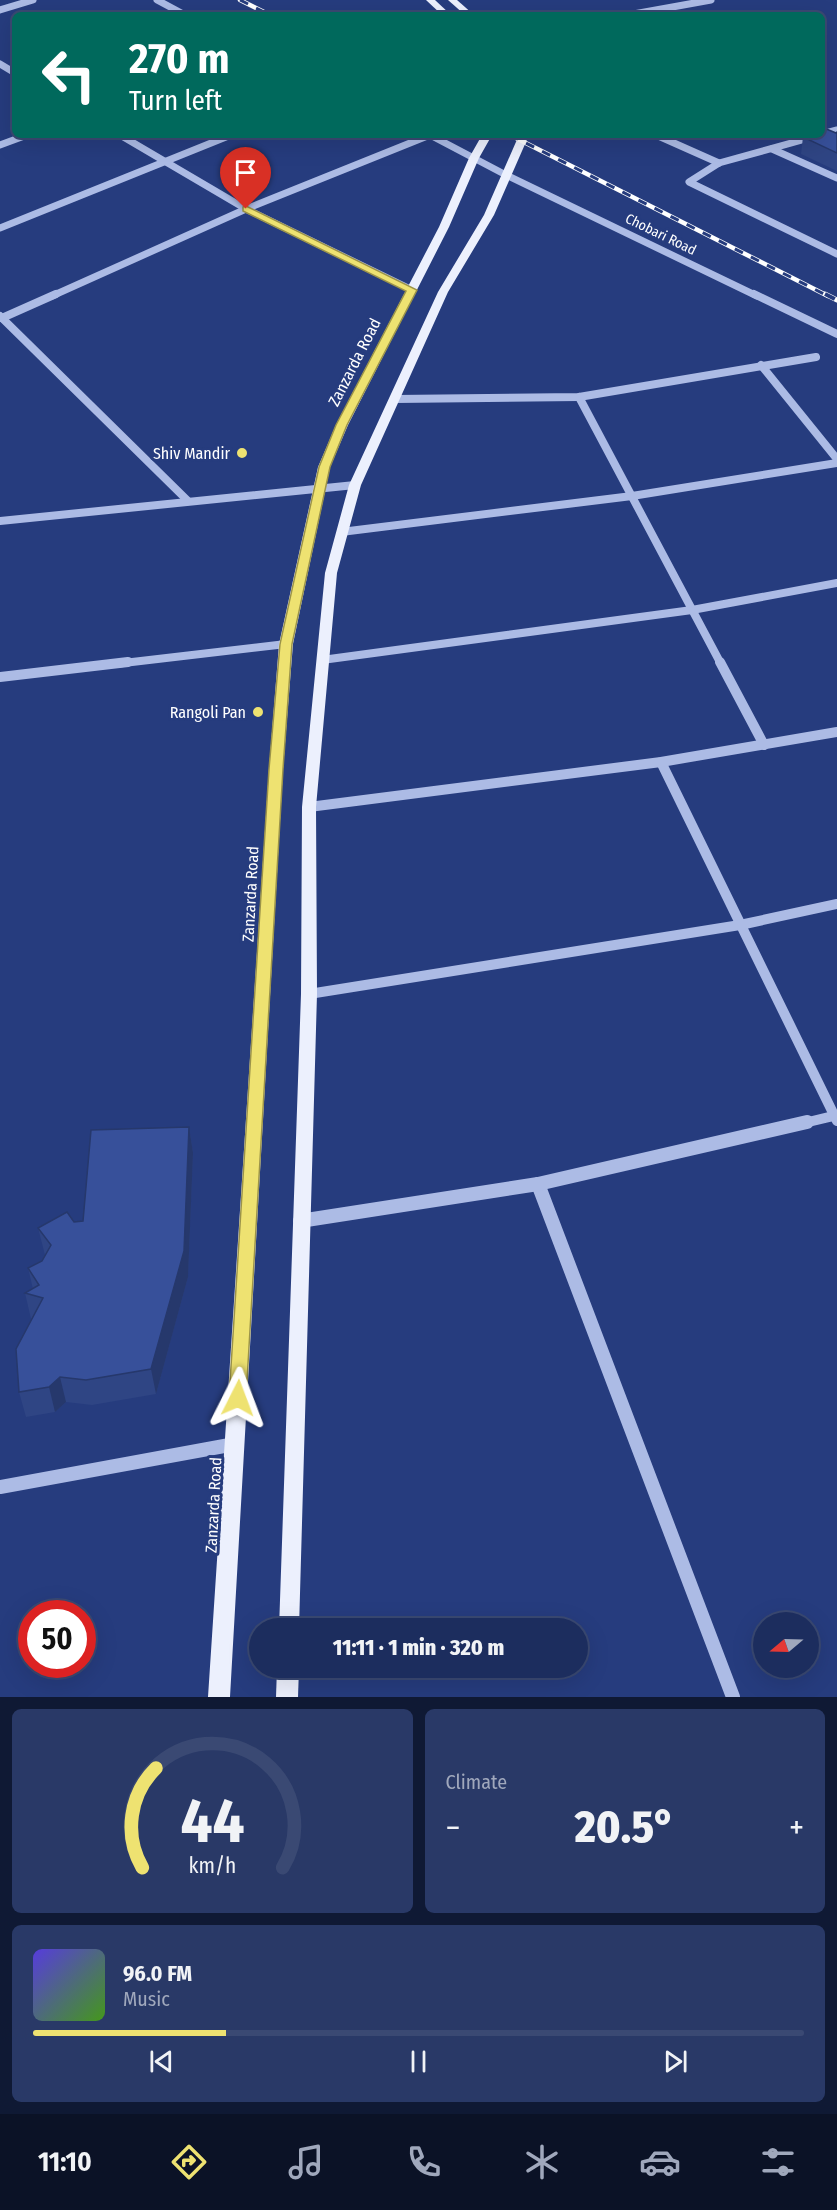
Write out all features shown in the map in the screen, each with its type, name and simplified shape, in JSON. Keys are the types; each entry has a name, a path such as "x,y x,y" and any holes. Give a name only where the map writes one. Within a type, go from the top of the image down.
{"main road":[{"path":"430,0 444,12"},
{"path":"452,0 466,12"},
{"name":"Zanzarda Road","path":"219,1697 276,769 286,644 324,467 342,425 444,227 474,158 485,138"},
{"path":"290,1618 297,1422 300,1221 309,994 309,807 321,660 331,573 355,485 442,292 489,215 523,138"},
{"path":"287,1697 288,1678"}],"street":[{"path":"0,10 33,0"},
{"path":"157,0 178,12"},
{"path":"645,12 711,0"},
{"path":"0,146 20,138"},
{"path":"125,138 246,209 412,290"},
{"path":"0,228 224,138"},
{"path":"188,501 1,317 246,209 423,138"},
{"name":"Chobari Road","path":"436,138 506,175 837,334"},
{"path":"663,138 719,163"},
{"path":"809,138 719,163 689,182 837,254"},
{"path":"772,149 837,178"},
{"path":"395,399 579,397 816,357"},
{"path":"761,365 837,459"},
{"path":"579,397 764,744"},
{"path":"341,532 632,496 837,463"},
{"path":"0,521 355,485"},
{"path":"321,660 692,610 837,583"},
{"path":"0,677 286,644"},
{"path":"309,807 661,762 837,732"},
{"path":"300,1221 538,1184 836,1117 661,762"},
{"path":"309,994 740,925 837,904"},
{"path":"538,1184 733,1697"},
{"path":"0,1487 235,1444"}],"building":[{"path":"825,128 837,132 837,153 805,138 825,138"},
{"path":"189,1127 184,1251 151,1369 86,1380 60,1377 49,1387 19,1392 16,1349 43,1298 25,1293 39,1285 28,1268 42,1261 51,1245 38,1228 67,1212 74,1222 83,1221 91,1130"}],"railway":[{"path":"240,0 264,12"},
{"path":"516,138 828,296"},
{"path":"825,294 837,300"}],"place":[{"name":"Shiv Mandir","path":"242,453"},
{"name":"Rangoli Pan","path":"258,712"}],"route":[{"path":"238,1398 276,769 286,644 324,467 342,425 412,290 246,209"}]}
